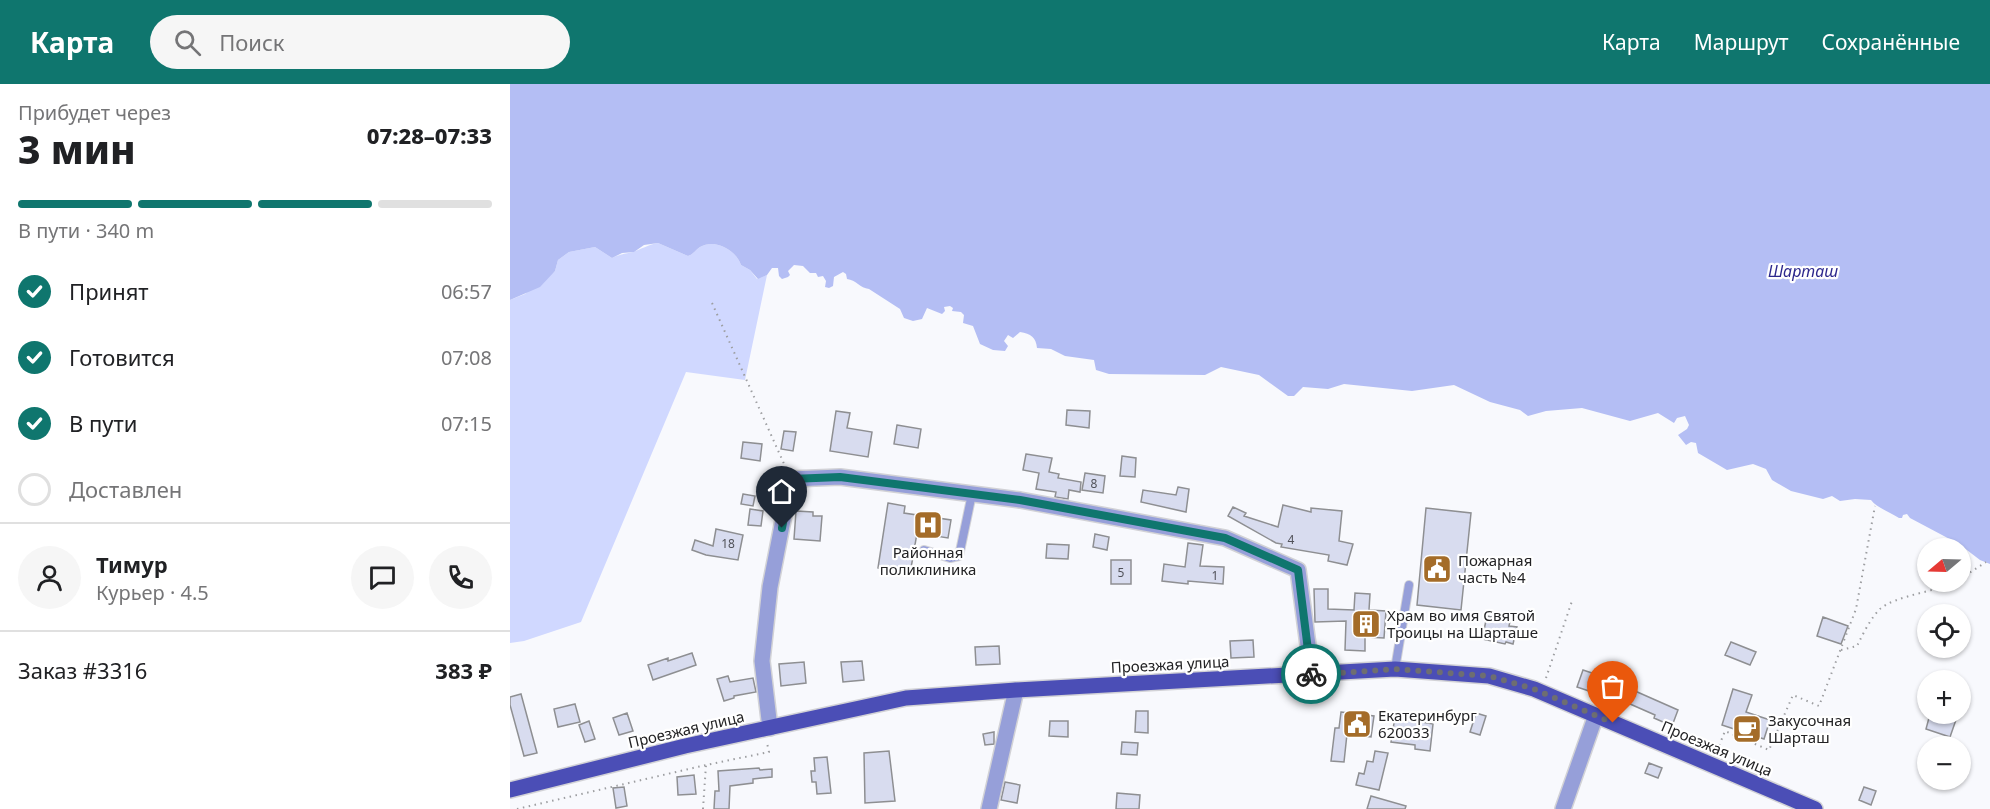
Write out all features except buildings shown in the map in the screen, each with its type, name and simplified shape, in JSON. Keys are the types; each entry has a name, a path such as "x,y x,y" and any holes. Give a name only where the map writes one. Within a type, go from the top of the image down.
{"main road":[{"name":"Проезжая улица","path":"510,790 685,746 768,732 906,699 1016,690 1395,669 1489,676 1534,689 1815,809"}],"street":[{"path":"768,732 762,661 770,587 791,479 840,477 1020,500 1225,538 1298,570 1312,675"},
{"path":"989,809 1016,690"},
{"path":"1563,809 1596,716"}],"lane":[{"path":"924,550 950,558 959,556 972,494"},
{"path":"1395,669 1409,585"}],"path":[{"path":"712,303 791,479"},
{"path":"1716,754 1725,731 1769,750 1793,695 1819,706 1856,609 1875,506"},
{"path":"1971,572 1986,562"},
{"path":"1842,650 1857,646 1881,608 1922,592"},
{"path":"1544,683 1572,602"},
{"path":"517,809 769,752 768,732"},
{"path":"704,809 706,765"}],"shaded area":[{"path":"658,243 688,256 700,247 718,245 730,250 741,265 750,270 757,279 767,275 745,380 686,372 581,622 524,641 510,643 510,300 525,294 555,271 558,260 569,252 595,247 612,258"}],"water":[{"name":"Шарташ","path":"510,84 1990,84 1990,564 1971,553 1971,538 1948,538 1910,518 1907,514 1899,518 1880,508 1871,500 1840,501 1832,496 1823,499 1791,491 1772,480 1766,469 1753,464 1727,470 1698,453 1696,443 1691,442 1686,445 1678,435 1689,425 1685,416 1677,418 1674,423 1658,413 1630,421 1582,408 1546,411 1528,416 1520,410 1490,402 1454,385 1412,391 1344,384 1328,389 1303,387 1294,396 1288,396 1259,375 1221,367 1205,375 1109,374 1096,370 1094,360 1065,356 1051,349 1037,348 1032,337 1020,332 1013,338 1008,335 1004,341 1008,346 1005,351 993,350 980,344 973,326 963,323 964,315 961,312 952,311 953,308 950,306 944,307 945,311 942,314 927,308 922,319 913,321 904,318 900,309 869,289 847,279 843,272 834,277 833,286 829,288 825,287 826,281 823,276 818,277 816,273 810,273 803,266 794,265 788,271 790,275 782,279 778,268 772,268 767,275 758,279 750,270 741,265 730,250 712,244 700,247 688,256 658,243 644,245 634,252 622,253 612,258 595,247 569,252 558,260 555,271 540,287 510,300"}],"way so far":[{"path":"1311,674 1395,669 1489,676 1534,689 1613,723"}],"place":[{"name":"Районная поликлиника","path":"928,525"},
{"name":"Пожарная часть №4","path":"1437,569"},
{"name":"Храм во имя Святой Троицы на Шарташе","path":"1366,624"},
{"name":"Екатеринбург 620033","path":"1357,724"},
{"name":"Закусочная Шарташ","path":"1747,729"}],"route":[{"path":"782,528 791,479 840,477 1020,500 1225,538 1298,570 1311,674"}]}
